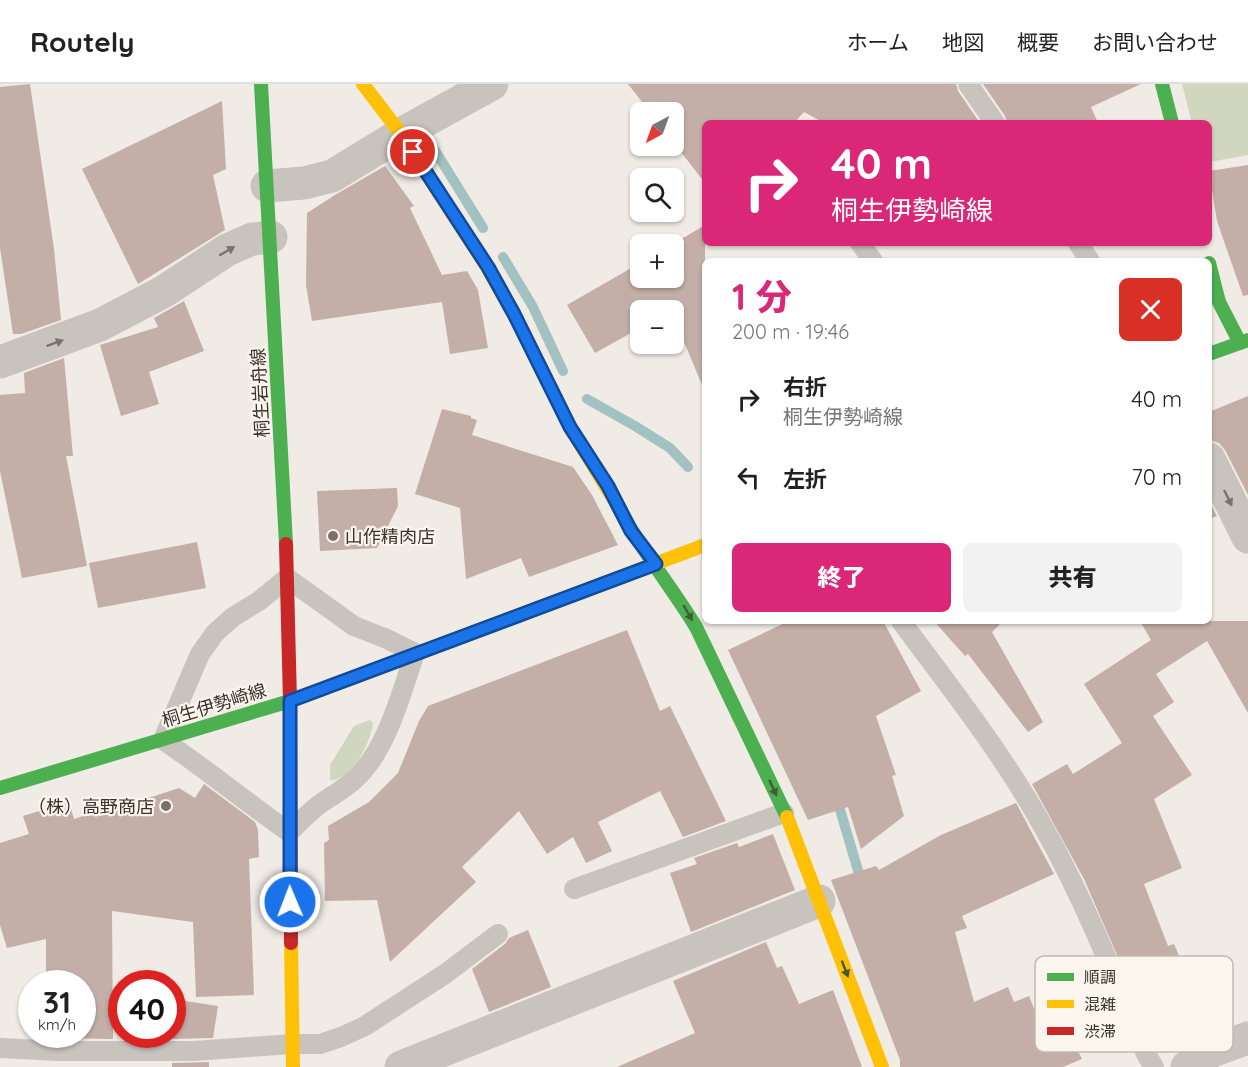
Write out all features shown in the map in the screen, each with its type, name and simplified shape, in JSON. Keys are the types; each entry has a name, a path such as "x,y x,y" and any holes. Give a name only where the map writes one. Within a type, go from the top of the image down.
{"street":[{"name":"桐生岩舟線","path":"261,84 271,237 287,578 292,1067"},
{"path":"363,84 401,134 488,267 570,427 608,486 631,531 656,564 696,627 784,813 882,1067"},
{"path":"267,186 304,183 332,176 401,134 492,84"},
{"path":"1162,84 1172,120"},
{"path":"0,362 100,325 163,292 227,250 252,239 271,237"},
{"path":"1212,275 1219,302 1244,342 1212,353"},
{"path":"1212,465 1248,537"},
{"name":"桐生伊勢崎線","path":"0,788 290,701 702,546"},
{"path":"401,1067 819,901"},
{"path":"1233,1043 1248,1038"},
{"path":"1187,1067 1210,1052"}],"lane":[{"path":"968,84 993,120"},
{"path":"287,578 354,626 415,653 398,701 378,748 367,767 289,832 163,740 200,654 215,633 287,578"},
{"path":"902,624 990,739 1046,830 1106,956"},
{"path":"574,889 784,813"},
{"path":"0,1048 58,1051 194,1051 320,1044 365,1026 445,974 498,934"},
{"path":"1145,1052 1154,1067"}],"green space":[{"path":"1182,84 1248,84 1248,155 1212,161 1212,120 1191,120"},
{"path":"370,720 373,723 369,740 359,759 346,774 338,779 330,780 330,765 354,726"}],"building":[{"path":"30,84 54,249 61,320 21,334 13,334 0,248 0,87"},
{"path":"628,84 956,84 958,91 978,120 819,120 804,112 797,120 702,120 702,179 684,156 684,102 642,102"},
{"path":"983,84 1141,84 1091,107 1097,120 1006,120"},
{"path":"222,101 226,169 213,175 225,230 138,284 82,169"},
{"path":"1248,165 1248,295 1243,296 1217,221 1212,190 1212,171"},
{"path":"385,166 414,206 410,208 442,275 467,271 478,290 488,348 450,354 442,302 312,321 306,285 307,213"},
{"path":"702,227 702,246 705,246 705,258 702,258 702,385 684,342 684,300 630,300 630,334 595,353 567,305 630,269 630,288 684,288 684,237"},
{"path":"184,301 204,351 149,372 159,404 121,416 100,345 158,327 154,318"},
{"path":"64,358 73,456 66,456 87,566 22,578 0,471 0,395 25,393 24,373"},
{"path":"1248,396 1248,495 1225,450 1219,443 1212,441 1212,411"},
{"path":"442,409 471,416 477,420 472,435 573,467 592,495 618,545 529,577 521,558 466,579 460,508 415,494"},
{"path":"397,488 398,506 377,548 320,551 317,491"},
{"path":"1212,507 1217,516 1212,518"},
{"path":"197,542 206,588 98,608 89,563"},
{"path":"1212,621 1248,621 1248,713 1207,641 1156,674 1174,702 1153,716 1192,775 1154,799 1182,868 1144,884 1168,946 1174,944 1179,956 1117,956 1084,879 1032,784 1067,764 1073,774 1122,743 1084,684 1151,640 1142,624 1212,624"},
{"path":"783,624 885,624 921,691 876,716 896,775 892,776 904,816 861,849 848,807 808,820 728,650"},
{"path":"937,624 1000,624 992,632 1043,722 1028,732 968,654 965,656"},
{"path":"627,630 660,711 670,706 726,821 683,837 660,791 598,822 612,851 586,863 573,837 547,854 519,811 462,867 476,882 390,962 377,900 325,901 324,843 329,840 328,826 369,802 398,773 419,721 428,706"},
{"path":"204,784 255,822 258,830 259,857 249,859 254,995 196,997 193,922 112,911 112,970 108,970 108,1039 96,1039 96,970 46,970 46,939 7,948 0,925 0,843 29,834 23,816 69,802 74,819 102,810 103,813 179,788 195,798"},
{"path":"1016,803 1054,874 962,916 967,928 955,932 974,1002 1008,987 1014,1002 1029,996 1035,1011 1035,1052 1078,1052 1082,1059 1063,1067 900,1067 900,1060 831,880 876,866 879,870 941,835"},
{"path":"773,834 795,890 691,932 670,873 697,864 694,858 737,843 739,847"},
{"path":"528,930 551,987 489,1012 472,969 505,944 509,938"},
{"path":"766,942 777,968 782,966 799,1004 833,990 862,1067 617,1067 695,1033 673,981"},
{"path":"186,1001 218,1006 213,1038 186,1039"},
{"path":"209,1062 209,1067 172,1067 172,1063"}],"waterway":[{"path":"426,136 483,228"},
{"path":"503,257 533,307 563,371"},
{"path":"587,399 670,448 688,467"},
{"path":"836,796 862,884"}],"traffic: fast":[{"path":"261,84 286,544"},
{"path":"1162,84 1171,120"},
{"path":"1212,275 1219,302 1240,343"},
{"path":"1212,353 1248,340"},
{"path":"616,503 696,627 787,817"},
{"path":"0,788 320,690"}],"traffic: slow":[{"path":"363,84 401,134 487,267 514,314 570,427 616,503"},
{"path":"320,690 702,546"},
{"path":"787,817 882,1067"},
{"path":"291,943 293,1067"}],"traffic: jam":[{"path":"286,544 290,701"},
{"path":"290,701 291,943"}],"place":[{"name":"山作精肉店","path":"333,536"},
{"name":"（株）高野商店","path":"166,806"}],"route":[{"path":"290,902 290,701 656,564 631,531 608,486 570,427 488,267 413,152"}]}
